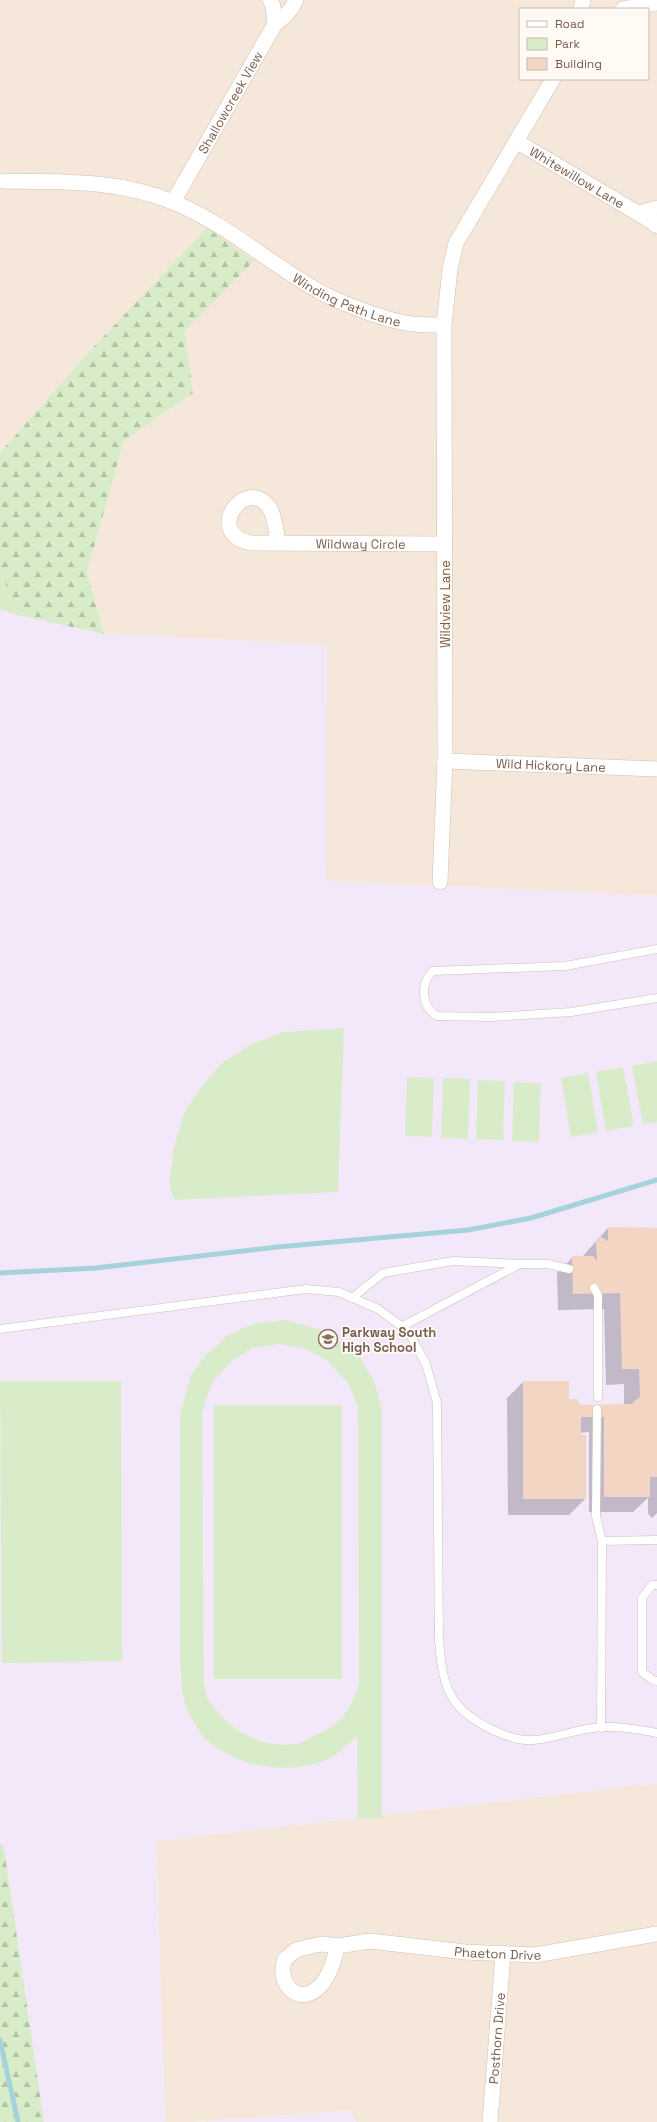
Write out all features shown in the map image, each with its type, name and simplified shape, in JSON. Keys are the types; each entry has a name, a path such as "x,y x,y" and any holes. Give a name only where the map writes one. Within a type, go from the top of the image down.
{"street":[{"path":"270,0 273,6 274,24"},
{"path":"274,24 283,18 293,7 296,0"},
{"path":"623,6 657,3"},
{"name":"Shallowcreek View","path":"173,202 274,24"},
{"path":"444,326 450,269 456,243 552,80"},
{"name":"Whitewillow Lane","path":"516,141 638,213 657,226"},
{"name":"Winding Path Lane","path":"0,182 93,183 141,192 173,202 209,220 323,293 380,316 412,324 444,326"},
{"name":"Whitewillow Lane","path":"638,213 657,208"},
{"name":"Wildview Lane","path":"440,882 445,761 444,326"},
{"name":"Wildway Circle","path":"278,542 445,544"},
{"name":"Wild Hickory Lane","path":"445,761 657,769"},
{"name":"Phaeton Drive","path":"338,1946 370,1942 535,1956 657,1934"},
{"name":"Posthorn Drive","path":"490,2122 503,1954"}],"lane":[{"path":"657,949 565,966 434,971 428,976 424,994 426,1006 430,1012 437,1016 491,1017 571,1012 657,998"},
{"path":"352,1298 383,1273 453,1261 548,1264 569,1269"},
{"path":"401,1326 520,1264"},
{"path":"594,1288 598,1296 598,1397"},
{"path":"0,1329 306,1289 339,1292 378,1309 408,1331 426,1364 437,1403 439,1641 443,1674 454,1700 472,1718 498,1733 532,1741 593,1728 624,1728 657,1733"},
{"path":"597,1409 596,1516 602,1541 601,1728"},
{"path":"602,1541 657,1540"},
{"path":"657,1585 652,1585 642,1598 642,1672 653,1680 657,1680"}],"shaded area":[{"path":"0,0 657,0 657,896 325,881 326,645 104,634 87,572 124,441 193,393 185,331 254,261 207,229 85,356 0,453"},
{"name":"Parkway South High School","path":"0,610 104,634 327,645 326,881 657,896 657,1783 156,1841 165,2122 44,2122 4,1849 0,1848"},
{"path":"657,1783 657,2122 356,2122 351,2111 193,2122 165,2122 156,1841"},
{"path":"351,2111 356,2122 193,2122"}],"green space":[{"path":"207,228 254,261 185,331 193,393 124,441 87,572 104,634 18,615 0,570 0,453 85,356"},
{"path":"0,570 18,615 0,610"},
{"path":"344,1028 338,1192 174,1200 169,1183 174,1147 185,1111 201,1087 222,1063 252,1044 284,1032"},
{"path":"657,1061 657,1122 643,1124 632,1066"},
{"path":"623,1067 634,1126 606,1131 596,1072"},
{"path":"588,1073 598,1132 571,1137 561,1078"},
{"path":"407,1077 434,1078 432,1137 405,1136"},
{"path":"443,1078 470,1079 468,1139 441,1138"},
{"path":"478,1080 505,1081 503,1140 476,1139"},
{"path":"514,1082 541,1083 539,1142 512,1141"},
{"path":"285,1320 322,1330 358,1353 374,1381 382,1409 382,1818 358,1818 357,1736 346,1747 324,1761 294,1767 279,1768 263,1766 234,1757 220,1750 208,1741 195,1724 184,1700 180,1660 180,1414 191,1375 206,1355 228,1335 254,1324","holes":["278,1344 304,1348 328,1361 348,1383 358,1407 359,1685 354,1698 342,1718 323,1732 300,1743 286,1745 260,1741 247,1736 236,1729 216,1710 208,1699 206,1693 204,1682 202,1416 206,1399 213,1381 232,1361 252,1348"]},
{"path":"0,1381 121,1381 122,1661 2,1663"},
{"path":"214,1405 342,1405 342,1679 214,1679"},
{"path":"0,1844 4,1848 44,2122 0,2122"}],"building":[{"path":"608,1227 657,1228 657,1477 650,1477 650,1497 604,1497 604,1417 581,1417 581,1435 586,1435 586,1499 523,1499 523,1381 569,1381 569,1399 577,1399 580,1405 631,1404 640,1397 639,1369 622,1369 620,1293 573,1294 572,1256 593,1256 597,1261 596,1241 601,1237 608,1241"}],"waterway":[{"path":"0,1273 96,1268 277,1247 468,1230 531,1218 657,1180"},
{"path":"0,2040 18,2122"}],"place":[{"name":"Parkway South High School","path":"328,1339"}]}
